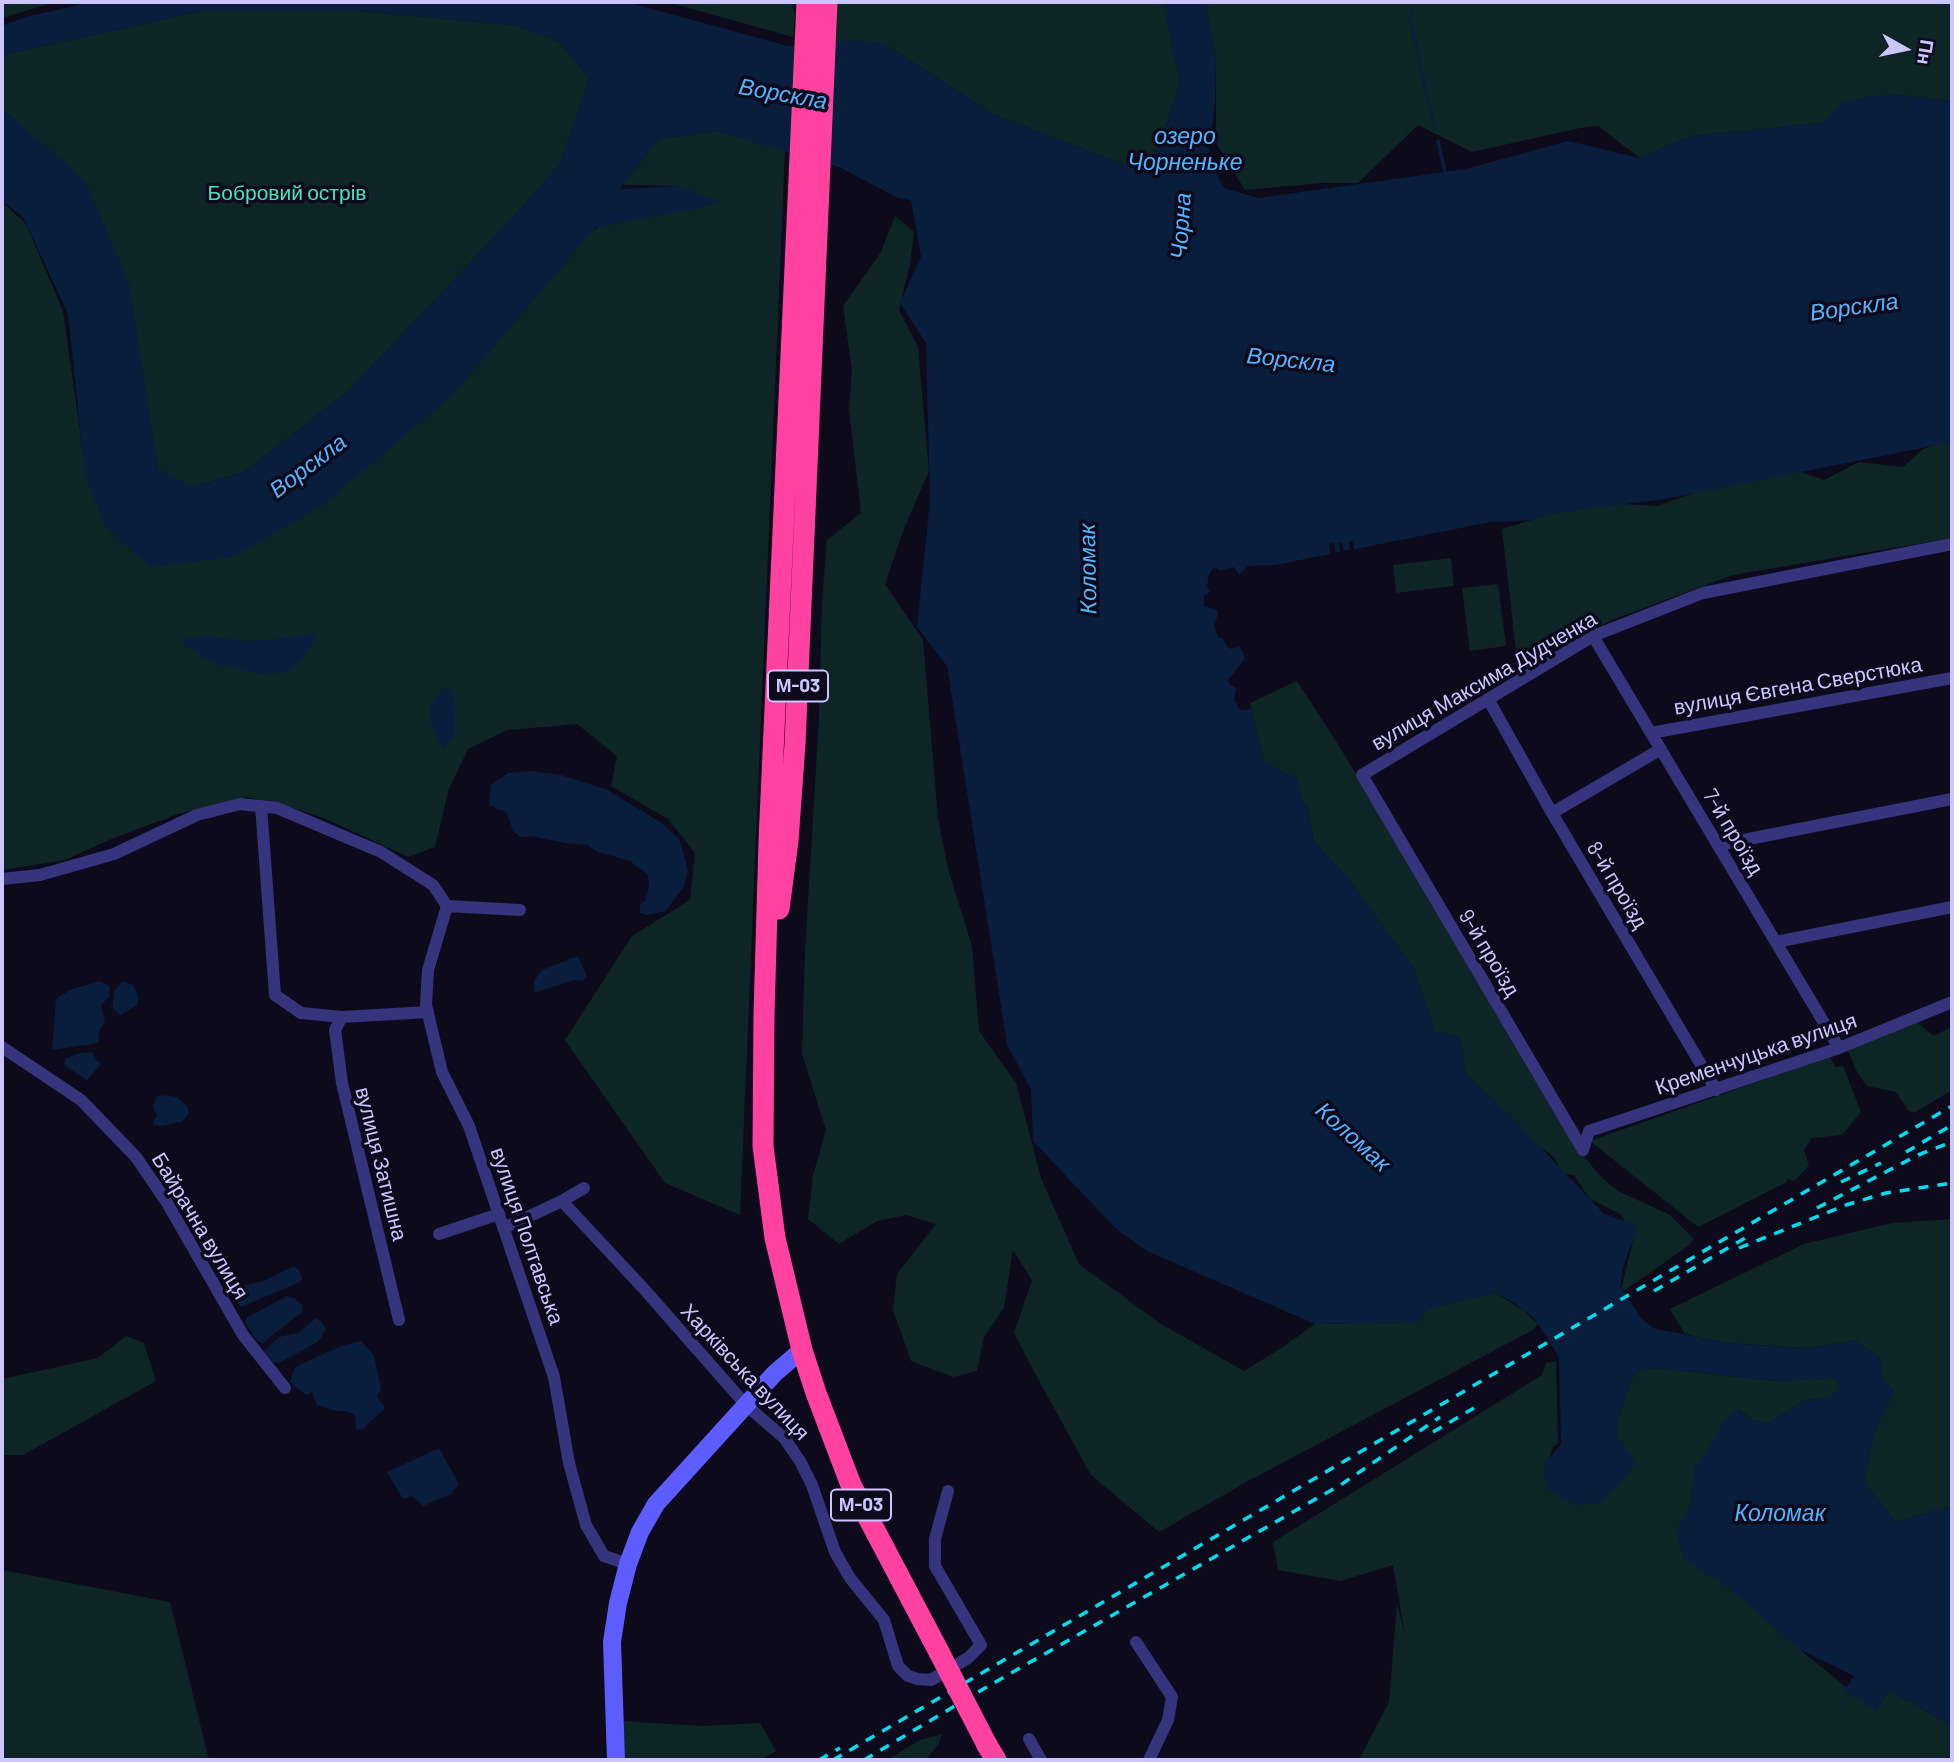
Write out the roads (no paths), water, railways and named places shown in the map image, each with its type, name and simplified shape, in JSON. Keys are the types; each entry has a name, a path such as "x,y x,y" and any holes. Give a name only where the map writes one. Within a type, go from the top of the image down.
{"highway":[{"name":"М-03","path":"817,5 791,354 764,1015 763,1146 775,1238 802,1350 816,1393 851,1485 992,1752"},
{"name":"М-03","path":"764,1015 788,841 813,355 817,5"}],"street":[{"name":"вулиця Максима Дудченка","path":"1362,775 1593,636 1703,593 1952,544"},
{"name":"7-й проїзд","path":"1593,636 1839,1048"},
{"name":"вулиця Євгена Сверстюка","path":"1651,733 1952,678"},
{"name":"8-й проїзд","path":"1488,699 1552,813 1716,1090"},
{"path":"1552,813 1661,749"},
{"name":"9-й проїзд","path":"1362,775 1583,1150"},
{"path":"1718,845 1952,799"},
{"path":"2,879 40,876 114,854 197,815 240,804 277,808 381,852 433,885 447,906 520,910"},
{"path":"261,806 275,995 301,1013 342,1017 428,1012"},
{"name":"вулиця Полтавська","path":"447,906 428,970 426,1005 442,1072 469,1126 554,1377 569,1463 586,1525 604,1556 628,1564"},
{"path":"1776,942 1952,907"},
{"name":"Кременчуцька вулиця","path":"1583,1150 1589,1131 1839,1048 1952,1002"},
{"name":"вулиця Затишна","path":"342,1017 335,1030 342,1083 399,1320"},
{"name":"Байрачна вулиця","path":"2,1047 81,1100 136,1157 166,1201 243,1335 285,1388"},
{"path":"504,1228 584,1188"},
{"name":"Харківська вулиця","path":"562,1201 746,1405 785,1438 812,1485 835,1552 850,1578 884,1620 898,1667 908,1676 931,1680 968,1658 981,1645 935,1566 935,1539 948,1491"},
{"path":"439,1234 499,1214"},
{"path":"616,1760 612,1642 628,1564 640,1532 656,1504 775,1373 802,1350"},
{"path":"1136,1642 1172,1697 1168,1720 1149,1760"},
{"path":"1029,1739 1041,1760"}],"water":[{"path":"90,2 627,2 788,46 849,40 883,43 993,114 1137,170 1161,145 1180,81 1163,2 1206,2 1216,62 1215,104 1208,159 1224,188 1258,198 1466,169 1568,141 1640,158 1691,136 1823,123 1843,101 1891,94 1952,101 1952,442 1665,499 1554,513 1533,520 1491,522 1275,565 1248,566 1239,575 1234,567 1221,571 1216,568 1212,569 1209,575 1207,586 1210,592 1204,595 1204,606 1217,610 1214,626 1218,637 1224,640 1227,647 1231,649 1239,646 1243,652 1245,659 1228,680 1230,685 1236,688 1234,700 1240,710 1251,709 1264,762 1297,779 1303,802 1308,809 1314,842 1348,878 1414,969 1435,1032 1460,1038 1466,1074 1510,1115 1604,1214 1639,1226 1624,1264 1620,1286 1641,1318 1653,1328 1726,1343 1807,1348 1855,1341 1879,1357 1883,1379 1894,1391 1874,1434 1864,1482 1895,1522 1952,1506 1952,1726 1889,1690 1876,1711 1844,1691 1854,1676 1799,1649 1724,1584 1684,1560 1676,1530 1690,1506 1695,1469 1724,1422 1737,1409 1753,1421 1769,1423 1803,1401 1825,1398 1839,1391 1839,1384 1833,1378 1778,1381 1657,1368 1638,1371 1630,1382 1617,1421 1617,1436 1636,1462 1601,1503 1576,1505 1549,1490 1544,1477 1545,1463 1561,1444 1559,1357 1535,1319 1514,1303 1496,1293 1430,1308 1417,1322 1315,1324 1147,1251 1116,1229 1033,1141 1031,1090 1007,1044 947,666 917,627 930,500 926,343 900,303 921,257 911,200 898,198 839,167 717,131 659,139 620,189 679,186 722,203 595,228 453,395 319,508 232,557 150,567 106,527 85,476 68,314 23,217 2,201 2,111 14,118 86,182 129,283 158,469 193,487 244,472 348,391 559,166 589,79 560,42 515,25 356,11 201,11 2,55 2,26 26,17"},
{"path":"318,634 302,660 287,672 260,674 216,664 184,645 182,640 207,636 248,642"},
{"path":"445,687 453,691 455,705 454,735 443,750 431,724 430,704"},
{"path":"531,771 561,775 608,790 663,824 680,840 688,870 684,886 666,911 647,915 640,913 640,905 645,901 649,887 648,875 630,861 598,852 587,845 531,836 520,837 513,831 507,813 489,805 491,785 508,773"},
{"path":"578,956 587,976 583,981 574,980 534,993 534,981 542,970"},
{"path":"99,981 110,987 109,997 101,1005 105,1022 100,1029 98,1043 52,1050 56,999 70,990"},
{"path":"123,981 133,985 139,998 136,1006 120,1015 113,1009 113,1001 114,991"},
{"path":"93,1052 95,1059 101,1064 87,1080 64,1065 65,1059 79,1053"},
{"path":"156,1097 176,1097 187,1106 189,1114 181,1122 153,1125 157,1116 153,1107"},
{"path":"294,1266 302,1278 300,1282 241,1307 236,1302 235,1292 241,1286 264,1281"},
{"path":"287,1296 302,1305 302,1312 263,1343 257,1341 246,1323 246,1318"},
{"path":"316,1318 326,1330 318,1342 279,1363 272,1362 264,1351 279,1337 298,1333"},
{"path":"361,1341 374,1355 381,1389 377,1397 385,1408 363,1429 356,1430 355,1415 317,1405 312,1392 306,1395 290,1382 295,1367 341,1346"},
{"path":"439,1448 459,1484 451,1494 423,1506 412,1496 403,1499 387,1472"}],"waterway":[{"path":"1412,8 1410,21 1435,130"},
{"path":"1438,141 1445,172"}],"railway":[{"path":"833,1760 1952,1106"},
{"path":"1906,1152 1952,1125"},
{"path":"1817,1208 1918,1155 1952,1142"},
{"path":"1841,1182 1881,1163"},
{"path":"1739,1248 1846,1205 1886,1193 1952,1183"},
{"path":"1654,1291 1747,1237"},
{"path":"1433,1432 1474,1408"},
{"path":"864,1760 1342,1484 1440,1417"},
{"path":"819,1760 840,1748"}],"water label":[{"name":"Ворскла","path":"783,94"},
{"name":"озеро Чорненьке","path":"1185,149"},
{"name":"Чорна","path":"1181,226"},
{"name":"Ворскла","path":"1854,307"},
{"name":"Ворскла","path":"1291,360"},
{"name":"Ворскла","path":"308,466"},
{"name":"Коломак","path":"1088,569"},
{"name":"Коломак","path":"1353,1137"},
{"name":"Коломак","path":"1780,1513"}],"park label":[{"name":"Бобровий острів","path":"287,193"}]}
